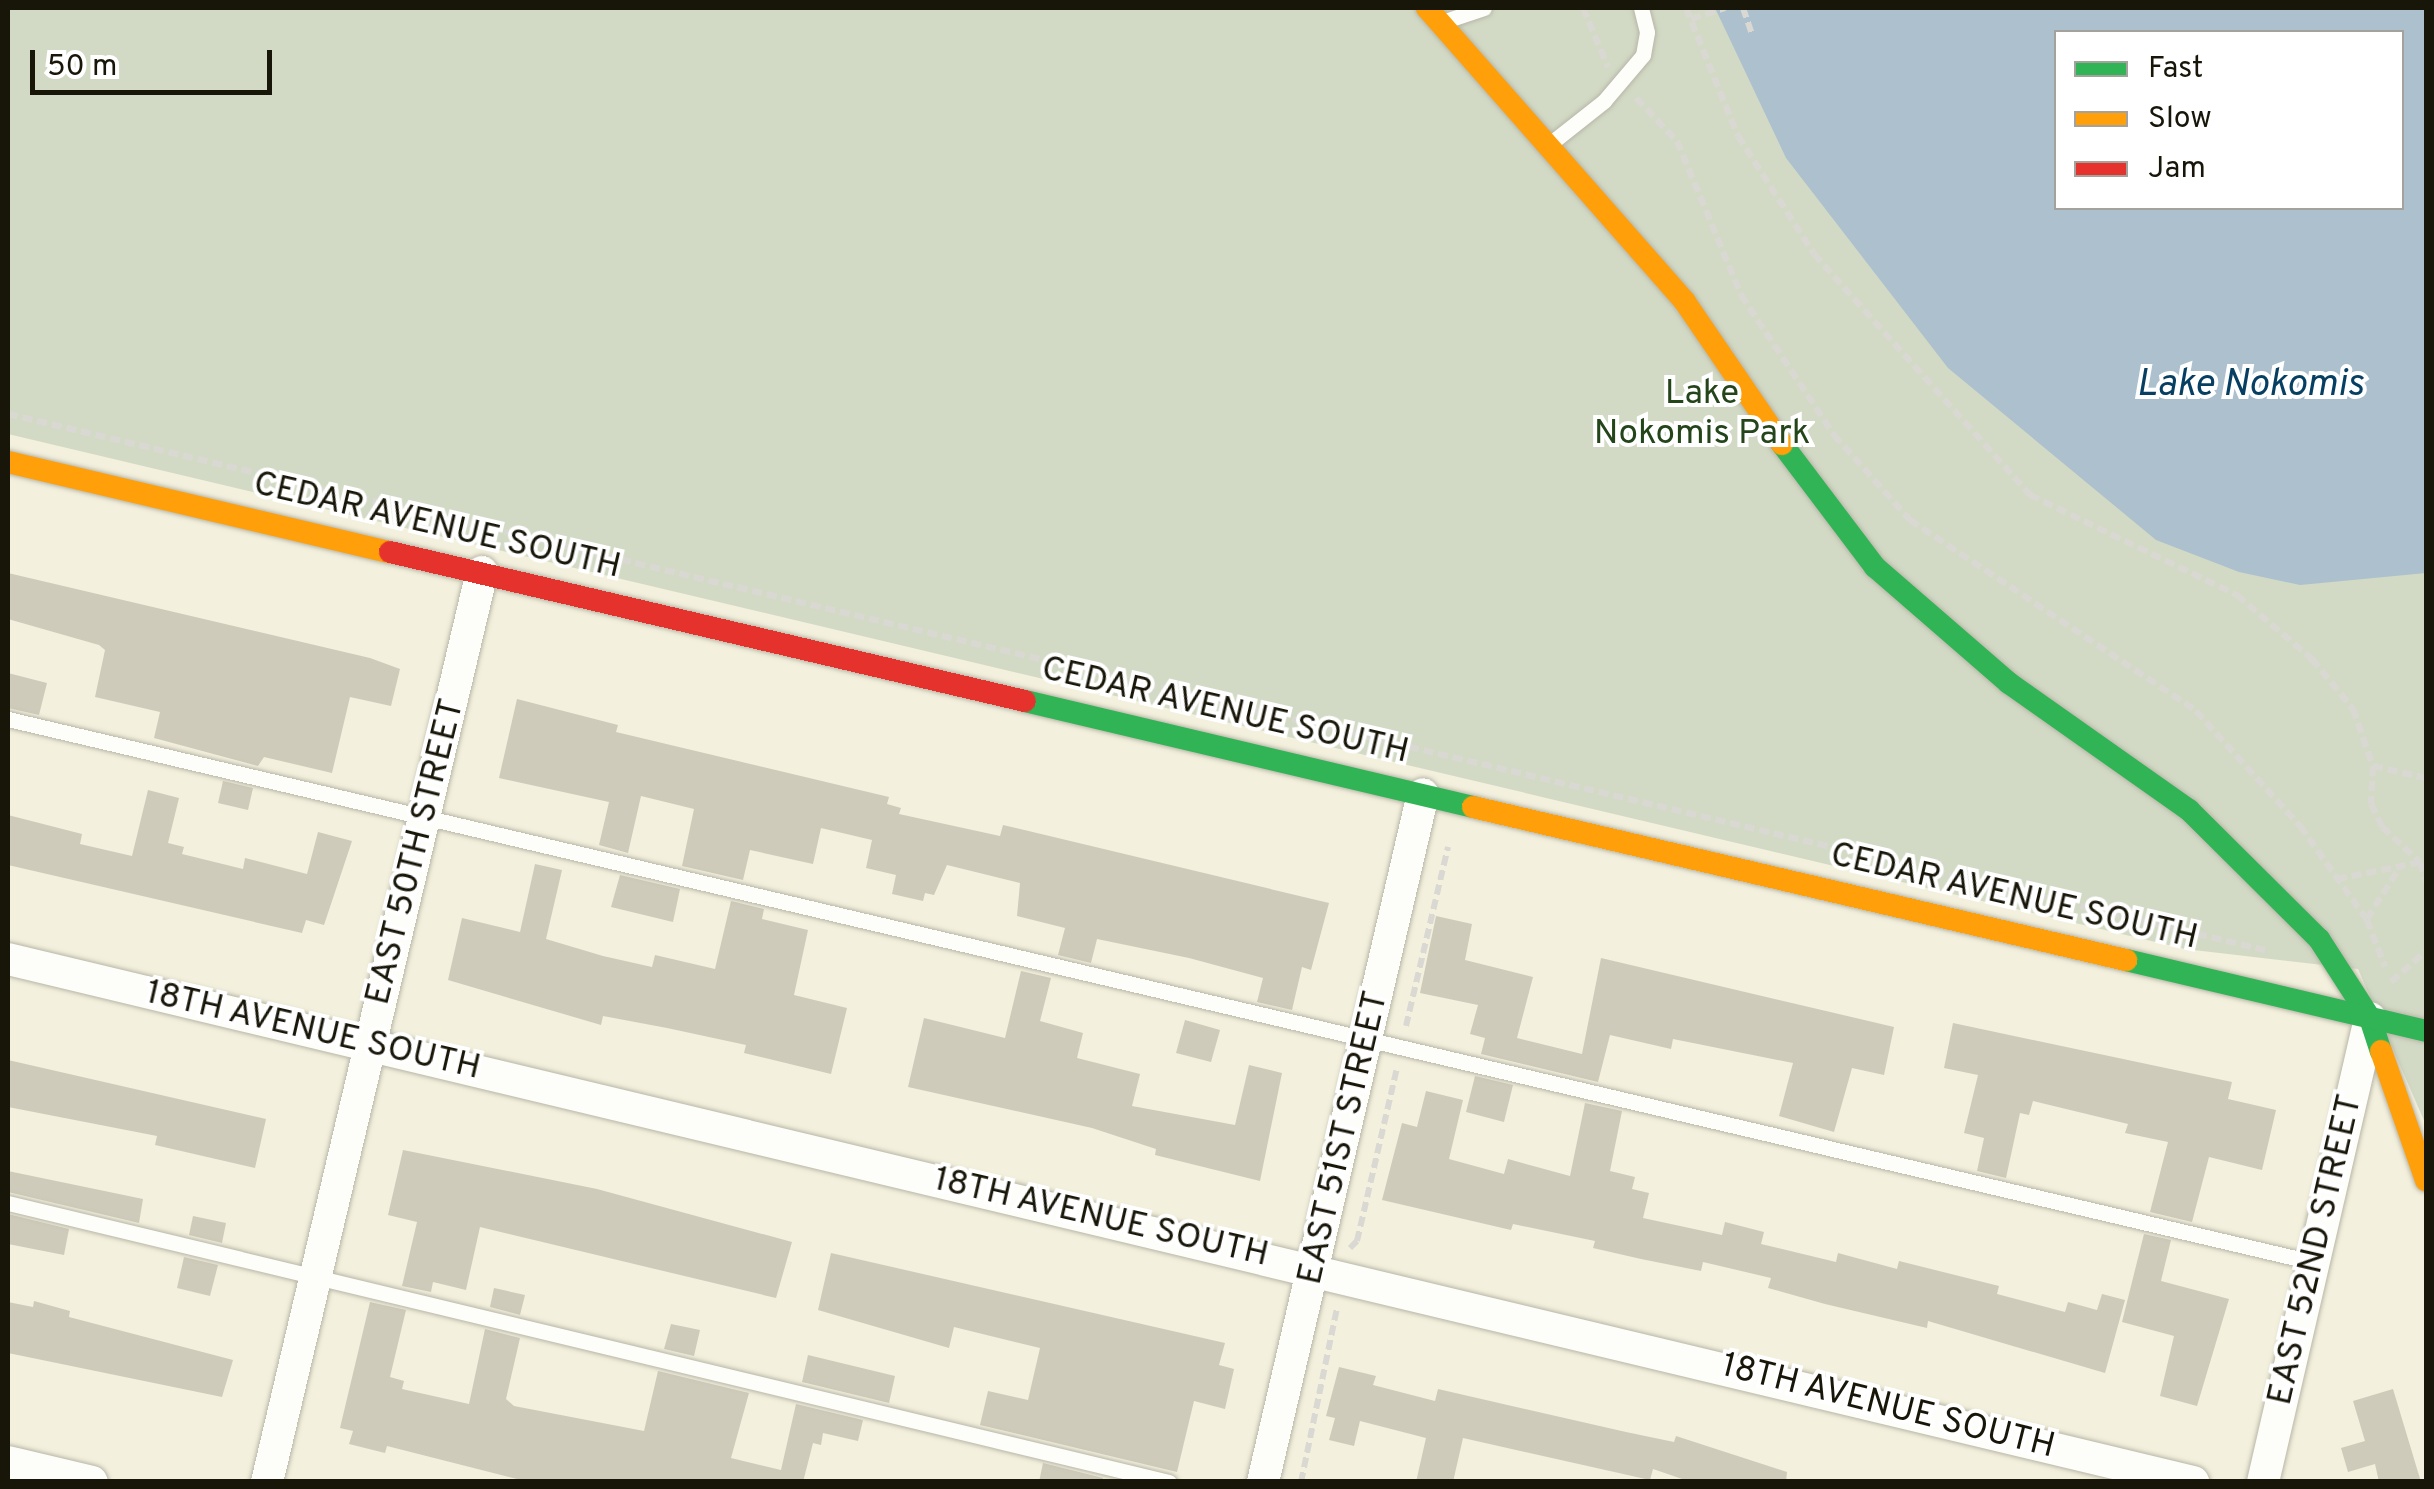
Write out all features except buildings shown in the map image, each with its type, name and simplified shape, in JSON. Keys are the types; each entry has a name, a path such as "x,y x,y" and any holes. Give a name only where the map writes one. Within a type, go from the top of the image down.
{"main road":[{"path":"1434,15 1550,142 1685,302 1822,504 1874,567 1997,674 2189,810 2282,896 2343,972 2370,1018 2426,1180"},
{"name":"CEDAR AVENUE SOUTH","path":"8,462 2426,1031"}],"street":[{"name":"EAST 50TH STREET","path":"267,1482 482,572"},
{"name":"EAST 51ST STREET","path":"1263,1482 1424,794"},
{"name":"18TH AVENUE SOUTH","path":"8,959 1314,1268 2193,1482"},
{"name":"EAST 52ND STREET","path":"2263,1482 2370,1018"},
{"path":"8,1462 92,1482"}],"lane":[{"path":"1434,15 1484,8"},
{"path":"1550,142 1620,82 1646,46 1640,8"},
{"path":"8,719 1366,1043 2314,1262"},
{"path":"8,1203 1170,1482"}],"path":[{"path":"1583,8 1601,60 1677,141 1741,295 1834,435 1910,520 2196,711 2300,826 2367,920 2401,866"},
{"path":"1686,8 1738,136 1814,254 2030,495 2238,595 2312,659 2353,709 2372,766 2377,815 2423,861 2426,882"},
{"path":"1691,20 1725,8"},
{"path":"1743,8 1752,34"},
{"path":"8,414 2275,953"},
{"path":"2372,766 2426,778"},
{"path":"2337,879 2423,861"},
{"path":"2343,972 2391,982 2426,951"},
{"path":"1301,1482 1340,1314 1336,1304"}],"green space":[{"name":"Lake Nokomis Park","path":"8,8 2426,8 2426,1125 2358,969 2185,949 8,434"}],"water":[{"name":"Lake Nokomis","path":"1715,8 2426,8 2426,573 2300,585 2239,572 2156,540 1948,368 1786,158"}],"traffic: fast":[{"path":"1782,444 1875,567 2009,683 2189,810 2319,939 2370,1018 2381,1051"},
{"path":"1025,701 1473,807"},
{"path":"2126,960 2426,1031"}],"traffic: slow":[{"path":"1427,8 1685,302 1782,444"},
{"path":"8,462 390,552"},
{"path":"1473,807 2126,960"},
{"path":"2381,1051 2426,1180"}],"traffic: jam":[{"path":"390,552 1025,701"}]}
